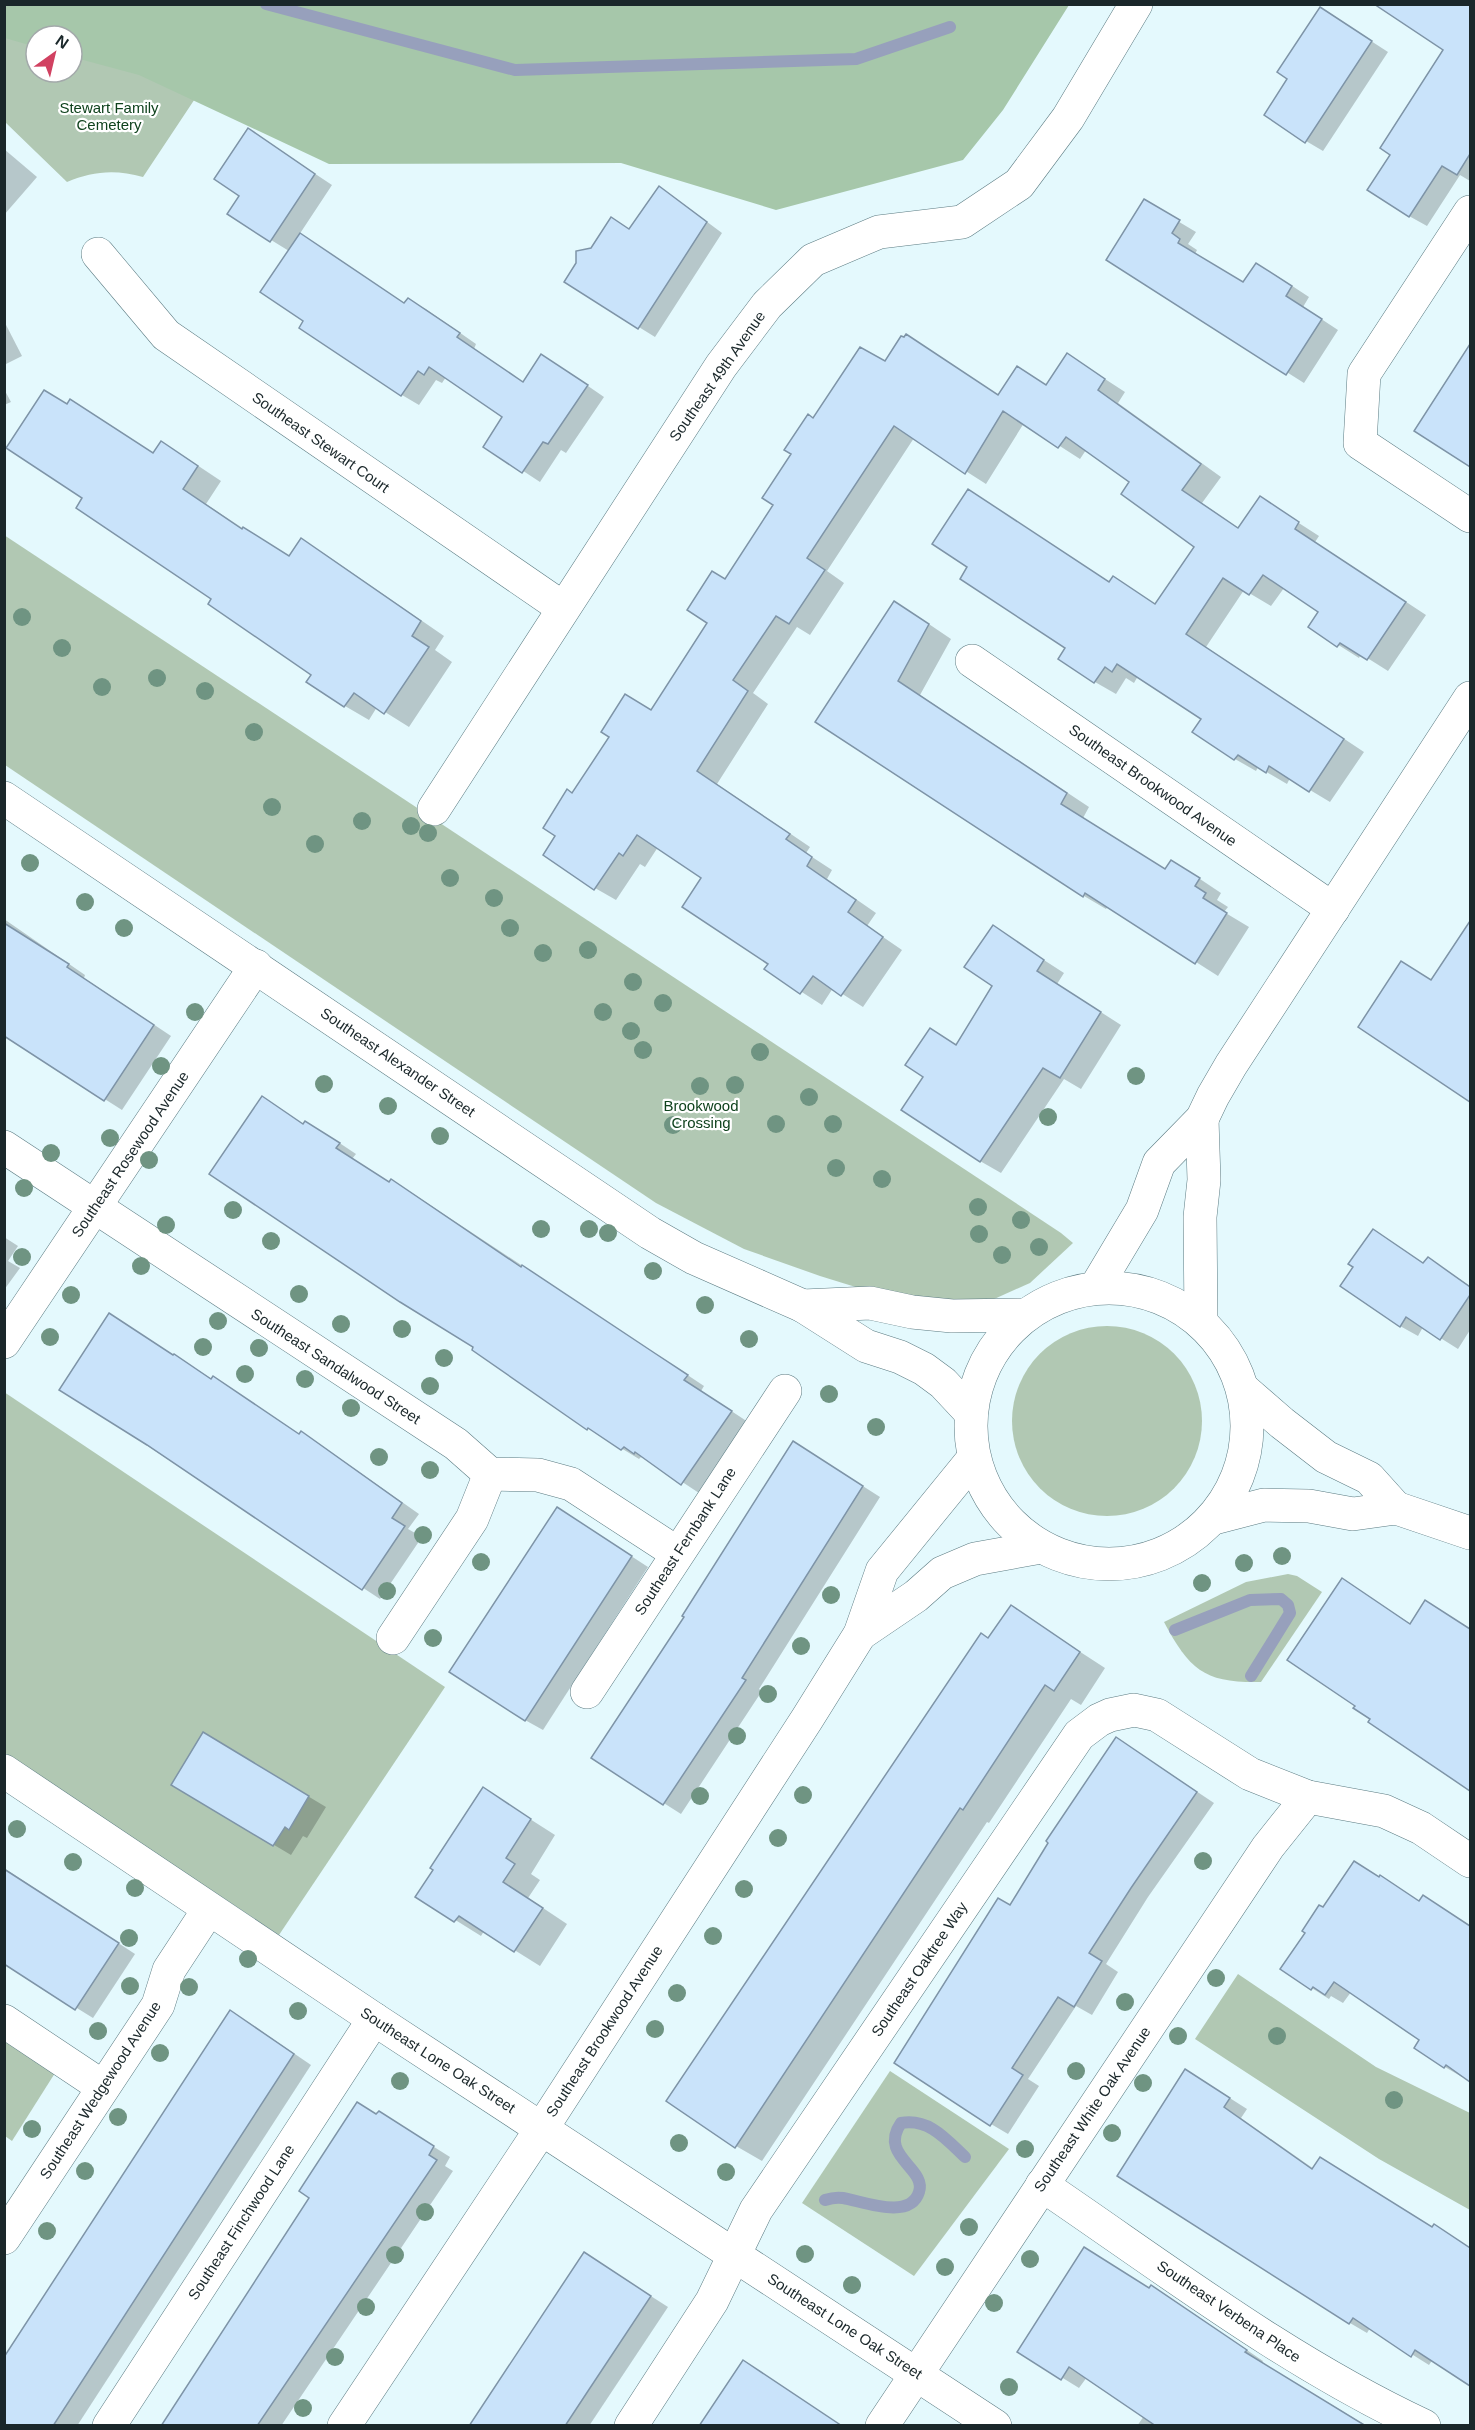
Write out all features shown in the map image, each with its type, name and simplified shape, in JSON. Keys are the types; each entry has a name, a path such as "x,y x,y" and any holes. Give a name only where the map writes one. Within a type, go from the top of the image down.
{"street":[{"name":"Southeast 49th Avenue","path":"434,809 721,366 767,305 813,260 879,232 962,222 1019,184 1068,118 1136,4"},
{"path":"1470,212 1364,374 1360,443 1470,516"},
{"name":"Southeast Stewart Court","path":"98,254 166,335 563,608"},
{"name":"Southeast Brookwood Avenue","path":"972,661 1333,909"},
{"path":"1096,1287 1142,1210 1159,1162 1202,1119 1231,1065 1470,698"},
{"name":"Southeast Alexander Street","path":"4,798 650,1233 694,1258 803,1306 866,1346 900,1357 924,1369 943,1383 971,1413"},
{"name":"Southeast Rosewood Avenue","path":"4,1342 256,966"},
{"path":"1201,1321 1200,1217 1204,1180 1202,1119"},
{"name":"Southeast Sandalwood Street","path":"4,1147 456,1444 490,1474"},
{"path":"1096,1287 1132,1289 1164,1299 1201,1321 1227,1352 1244,1390 1249,1423 1244,1456 1234,1490 1214,1518 1189,1540 1165,1554 1139,1562 1107,1565 1083,1563 1041,1547 1019,1531 986,1490 974,1458 971,1413 976,1383 1003,1336 1025,1315 1057,1296 1096,1287"},
{"name":"Southeast Alexander Street","path":"803,1306 870,1303 912,1312 952,1316 1025,1315"},
{"path":"1244,1390 1326,1457 1369,1478 1396,1508"},
{"name":"Southeast Fernbank Lane","path":"587,1692 785,1391"},
{"name":"Southeast Brookwood Avenue","path":"344,2426 542,2128 860,1634 882,1571 974,1458"},
{"path":"393,1638 472,1519 490,1474 538,1475 571,1484 677,1553"},
{"path":"1214,1518 1264,1505 1309,1506 1353,1514 1396,1508 1470,1533"},
{"name":"Southeast Brookwood Avenue","path":"860,1634 916,1596 942,1573 975,1559 1041,1547"},
{"name":"Southeast Oaktree Way","path":"631,2426 712,2301 756,2210 996,1855 1079,1735 1088,1727 1099,1720 1123,1712 1134,1710 1151,1713 1169,1721 1234,1766 1308,1797 1384,1811 1421,1828 1470,1861"},
{"name":"Southeast Lone Oak Street","path":"4,1771 374,2019 995,2426"},
{"name":"Southeast White Oak Avenue","path":"882,2426 1268,1846 1308,1797"},
{"name":"Southeast Wedgewood Avenue","path":"4,2238 158,2005 169,1970 209,1909"},
{"name":"Southeast Finchwood Lane","path":"109,2426 374,2019"},
{"path":"4,2021 103,2087"},
{"name":"Southeast Verbena Place","path":"1042,2185 1282,2348 1356,2392 1424,2426"}],"green space":[{"path":"5,4 1069,5 1003,110 963,160 776,210 621,163 329,164 139,75 84,60 84,24 24,24 24,44 5,38"},
{"name":"Stewart Family Cemetery","path":"4,11 230,46 143,177 104,172 86,175 67,182 5,122"},
{"name":"Brookwood Crossing","path":"4,535 1073,1243 1030,1283 992,1300 944,1300 875,1293 820,1276 744,1249 656,1203 5,765"},
{"path":"1107,1326 1143,1333 1160,1342 1174,1354 1186,1368 1195,1385 1202,1421 1195,1457 1186,1474 1174,1488 1160,1500 1143,1509 1107,1516 1071,1509 1054,1500 1040,1488 1028,1474 1019,1457 1012,1421 1019,1385 1028,1368 1040,1354 1054,1342 1071,1333"},
{"path":"4,1392 445,1687 279,1935 5,1753"},
{"path":"1288,1574 1297,1576 1322,1592 1261,1682 1226,1680 1201,1671 1182,1652 1164,1622 1246,1582"},
{"path":"1238,1974 1376,2067 1470,2113 1470,2210 1379,2159 1195,2039"},
{"path":"4,2039 55,2073 12,2141 5,2136"},
{"path":"890,2071 1009,2149 914,2276 802,2203"}],"building":[{"path":"1374,4 1470,4 1470,154 1457,175 1442,166 1409,217 1367,190 1390,155 1380,148 1443,50"},
{"path":"1320,7 1372,41 1305,143 1264,115 1287,79 1277,72"},
{"path":"248,128 315,174 270,242 227,214 239,196 214,179"},
{"path":"659,186 707,222 638,329 564,282 576,263 576,251 591,248 611,217 629,229"},
{"path":"1144,199 1180,220 1172,233 1180,239 1178,243 1243,282 1256,263 1292,286 1286,296 1322,319 1286,375 1106,260"},
{"path":"300,233 404,303 408,298 460,333 457,337 523,382 541,354 588,385 548,444 543,442 522,473 483,447 502,417 429,367 424,375 418,371 401,396 299,328 303,321 260,292"},
{"path":"906,334 998,395 1017,366 1046,385 1067,353 1105,379 1098,390 1201,464 1182,490 1238,528 1260,496 1299,522 1295,529 1406,602 1367,660 1340,643 1337,647 1308,627 1318,612 1263,575 1249,595 1223,578 1186,634 1344,739 1309,792 1269,766 1266,773 1238,755 1234,760 1192,732 1201,719 1117,664 1112,672 1105,667 1094,683 1058,659 1065,648 960,579 967,567 932,544 968,489 1109,582 1113,576 1155,604 1194,547 1121,494 1129,482 1066,437 1058,448 1003,411 965,474 894,426 807,558 825,570 789,624 776,616 733,680 748,691 697,771 790,834 786,839 812,857 807,866 856,900 848,912 883,937 841,996 813,976 800,994 764,969 768,964 682,907 701,878 637,835 623,856 619,853 594,890 543,855 555,836 543,828 567,789 572,793 609,737 601,732 625,694 651,710 707,623 687,610 712,571 725,579 773,505 762,498 791,454 784,450 808,414 813,418 860,347 885,361 901,336 904,337"},
{"path":"1470,344 1470,467 1414,431"},
{"path":"44,390 67,404 70,399 153,453 161,441 198,466 183,489 242,529 243,527 289,556 301,538 421,621 412,636 429,647 384,714 354,693 344,707 306,682 311,675 208,604 211,599 76,508 82,498 6,448"},
{"path":"894,601 929,624 898,681 1067,793 1061,804 1165,869 1171,860 1200,878 1195,886 1206,893 1203,898 1227,913 1195,964 1085,893 1083,897 815,722"},
{"path":"1470,921 1470,1102 1358,1027 1401,961 1431,980"},
{"path":"4,923 69,964 67,967 154,1025 104,1101 4,1036"},
{"path":"993,925 1044,960 1037,971 1101,1012 1060,1078 1043,1068 980,1162 901,1110 923,1077 905,1065 930,1028 956,1045 992,986 964,967"},
{"path":"262,1096 303,1124 305,1121 340,1143 336,1148 389,1182 391,1179 521,1267 522,1265 688,1375 684,1380 732,1411 681,1485 635,1452 634,1454 624,1447 621,1450 588,1428 587,1430 472,1350 473,1347 400,1302 209,1174"},
{"path":"1373,1229 1423,1263 1428,1257 1470,1287 1470,1295 1440,1340 1406,1317 1400,1327 1340,1286 1353,1267 1348,1264"},
{"path":"109,1313 211,1379 213,1376 299,1434 301,1431 402,1503 392,1518 405,1526 362,1590 147,1445 59,1390"},
{"path":"793,1441 863,1486 742,1678 746,1680 663,1805 591,1758 684,1617 682,1616"},
{"path":"557,1507 632,1556 525,1721 449,1672"},
{"path":"1342,1578 1410,1624 1425,1600 1470,1629 1470,1791 1368,1722 1370,1719 1353,1708 1355,1706 1287,1660"},
{"path":"1011,1605 1080,1652 1054,1691 1045,1685 963,1810 960,1808 735,2148 666,2101 981,1633 988,1638"},
{"path":"203,1732 309,1796 289,1830 285,1827 273,1846 171,1785"},
{"path":"1116,1737 1197,1792 1089,1953 1102,1961 1074,2007 1058,1997 1012,2068 1023,2075 990,2126 894,2063 998,1898 1010,1905 1048,1843 1046,1841"},
{"path":"483,1787 531,1819 506,1858 515,1864 503,1882 543,1908 514,1952 459,1916 454,1922 415,1897 433,1870 430,1868"},
{"path":"1354,1861 1419,1901 1423,1895 1470,1926 1470,2082 1446,2065 1444,2068 1414,2048 1419,2040 1334,1982 1325,1995 1313,1987 1311,1990 1280,1969 1305,1933 1302,1931 1319,1905 1323,1907"},
{"path":"4,1869 119,1943 75,2010 4,1964"},
{"path":"230,2010 294,2054 53,2426 4,2426 4,2357"},
{"path":"1185,2069 1230,2098 1224,2107 1312,2169 1320,2157 1432,2227 1434,2224 1470,2248 1470,2386 1415,2350 1411,2357 1353,2318 1349,2324 1117,2176"},
{"path":"357,2102 376,2114 379,2111 434,2146 429,2155 437,2160 257,2426 161,2426 309,2198 299,2191"},
{"path":"1084,2247 1149,2288 1151,2285 1247,2350 1245,2352 1366,2426 1156,2426 1069,2367 1061,2380 1017,2352"},
{"path":"584,2252 651,2296 565,2426 469,2426"},
{"path":"743,2360 842,2426 699,2426"}],"waterway":[{"path":"266,4 515,70 856,59 950,27"},
{"path":"1175,1630 1250,1600 1281,1599 1288,1605 1290,1613 1251,1676"},
{"path":"825,2200 840,2198 885,2207 906,2206 914,2201 919,2192 920,2183 895,2144 895,2134 901,2123 911,2122 929,2127 944,2137 965,2157"}]}
